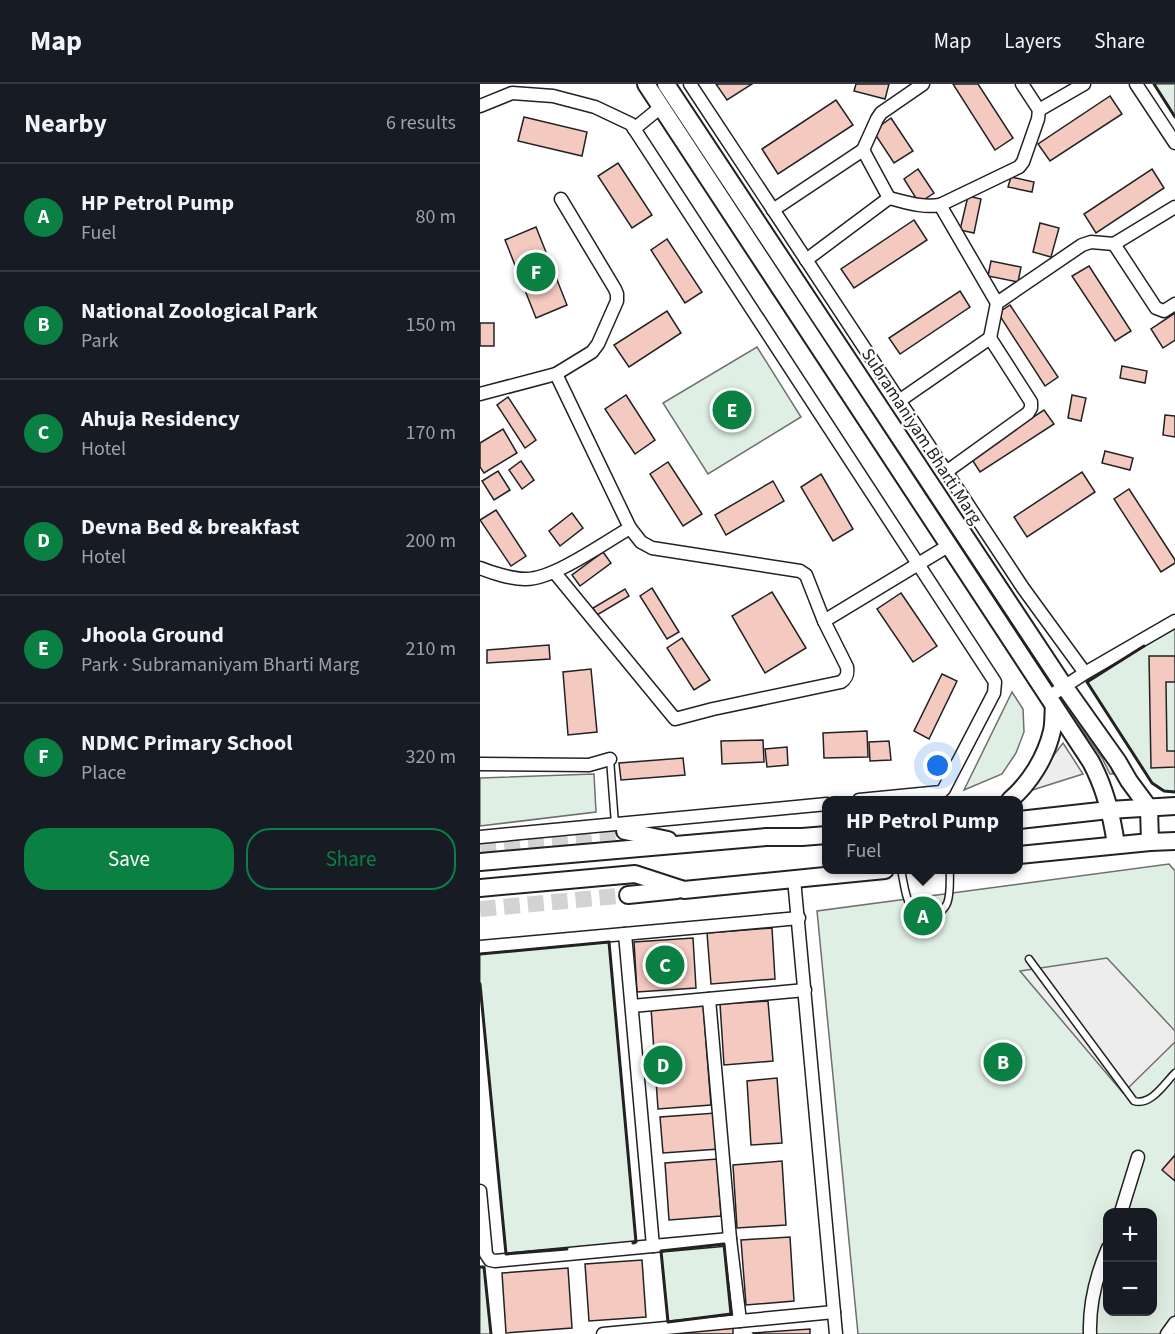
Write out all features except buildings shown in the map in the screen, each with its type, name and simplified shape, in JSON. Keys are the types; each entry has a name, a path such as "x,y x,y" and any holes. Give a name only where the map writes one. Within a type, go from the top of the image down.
{"main road":[{"path":"646,84 1099,776 1116,845"},
{"name":"Subramaniyam Bharti Marg","path":"674,87 1064,686 1149,808"},
{"path":"1016,796 1023,790 1035,771 1052,730 1051,702"},
{"path":"1023,820 1109,810 1175,806"},
{"path":"1149,808 1150,842"},
{"path":"620,828 684,844"},
{"path":"480,862 766,837 822,835"},
{"path":"1023,855 1150,842 1175,842"},
{"path":"480,888 634,874 684,890"},
{"path":"628,895 845,874"}],"street":[{"path":"690,84 1023,588 1085,673"},
{"path":"773,210 863,150 881,113 923,84"},
{"path":"863,150 889,198 921,206 940,205 1023,162 1039,110 1022,84"},
{"path":"1039,110 1084,84"},
{"path":"1136,84 1175,143"},
{"path":"480,106 512,93 553,96 595,107 631,124 995,682 994,693 944,789 941,792 905,796"},
{"path":"634,129 661,106"},
{"path":"806,260 889,198"},
{"path":"480,394 556,374 591,352 598,344 617,298 615,289 561,199"},
{"path":"940,205 997,303 990,338 1031,402 1028,413 946,472"},
{"path":"997,303 1082,245 1091,242 1114,244 1175,207"},
{"path":"1114,244 1156,308 1164,311 1175,304"},
{"path":"899,400 990,338"},
{"path":"555,573 675,719 841,682 848,674 847,667 824,621 806,575 800,571 652,548 641,542 630,528 556,374"},
{"path":"480,568 526,579 555,573 630,528"},
{"path":"824,621 948,546"},
{"path":"1051,702 1064,686 1175,621"},
{"path":"480,764 589,765 610,759"},
{"path":"480,837 620,828 822,805"},
{"path":"795,879 836,1334"},
{"path":"480,947 799,918"},
{"path":"626,934 653,1246"},
{"path":"632,1006 805,990"},
{"path":"709,999 730,1239 740,1321"},
{"path":"1122,1208 1138,1157"},
{"path":"480,1191 486,1254 490,1260 495,1262 730,1239"},
{"path":"1090,1334 1089,1316 1098,1271 1103,1258"},
{"path":"603,1334 834,1312"},
{"path":"1167,1334 1175,1323"}],"lane":[{"path":"610,759 620,828"},
{"path":"902,874 912,909 916,913 929,915 941,912 947,906 950,874"},
{"path":"1029,959 1134,1101 1143,1103 1149,1100 1175,1073"}],"green space":[{"path":"653,84 662,84 1000,604 996,606"},
{"path":"1154,84 1175,84 1175,117"},
{"path":"757,347 801,417 708,474 663,403"},
{"path":"1015,625 1050,677 1046,680 1011,628"},
{"path":"1175,626 1175,792 1164,791 1152,783 1087,682"},
{"path":"1012,692 1023,709 1024,732 1016,753 1002,774 964,790"},
{"path":"1060,695 1110,764 1113,774 1110,774 1102,758 1059,698"},
{"path":"594,774 596,812 480,826 480,778"},
{"path":"1169,864 1175,871 1175,1334 858,1334 817,911"},
{"path":"609,942 636,1242 506,1254 480,984 480,954"},
{"path":"724,1244 731,1314 668,1322 661,1251"},
{"path":"480,1267 484,1267 491,1334 480,1334"}],"shaded area":[{"path":"1063,743 1083,774 1026,792"},
{"path":"1107,958 1175,1031 1175,1042 1123,1093 1020,971"}],"tunnel":[{"path":"480,846 625,831"},
{"path":"480,909 628,895"}],"wall":[{"path":"1154,84 1175,117"},
{"path":"1144,646 1087,682 1152,783 1164,791 1175,792"},
{"path":"480,954 609,942 636,1242 633,1243"},
{"path":"480,984 506,1254 567,1249"},
{"path":"724,1244 731,1314 668,1322 661,1251 724,1244"},
{"path":"480,1267 484,1267 491,1334"}],"place":[{"name":"NDMC Primary School","path":"536,272"},
{"name":"Jhoola Ground","path":"732,410"},
{"name":"HP Petrol Pump","path":"923,916"},
{"name":"Ahuja Residency","path":"665,965"},
{"name":"National Zoological Park","path":"1003,1062"},
{"name":"Devna Bed & breakfast","path":"663,1065"}]}
